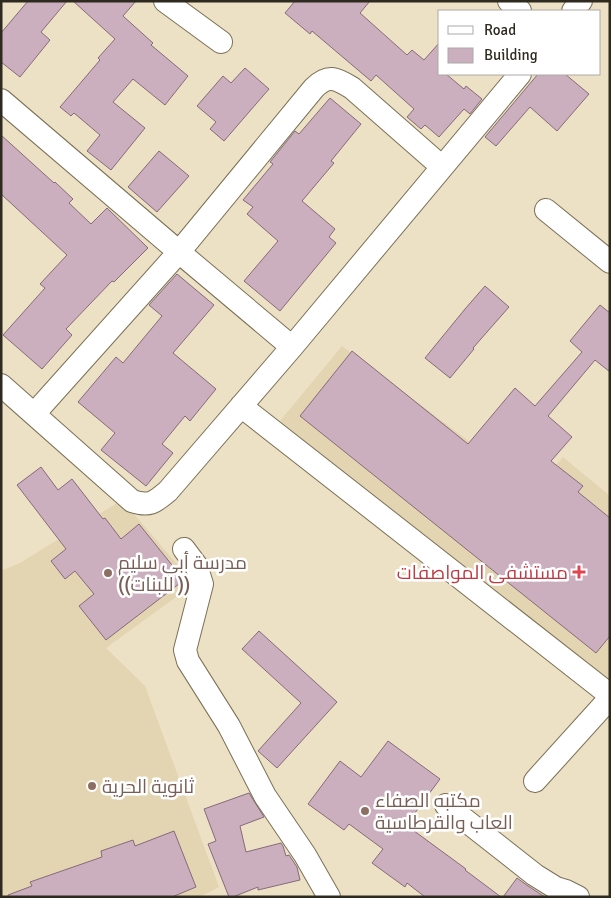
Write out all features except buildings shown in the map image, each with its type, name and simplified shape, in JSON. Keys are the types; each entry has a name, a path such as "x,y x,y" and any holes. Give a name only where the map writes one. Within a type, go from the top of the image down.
{"street":[{"path":"165,1 221,42"},
{"path":"509,1 519,10"},
{"path":"1,385 132,501 141,504 155,502 168,491 292,347 519,75"},
{"path":"34,414 178,252 322,80 331,78 340,80 352,88 442,166"},
{"path":"1,100 292,347"},
{"path":"546,210 610,262"},
{"path":"241,406 610,694"},
{"path":"184,549 196,564 202,584 185,650 188,661 230,726 266,796 305,855 329,897"},
{"path":"535,781 610,698"},
{"path":"446,805 535,875 556,888 578,897"}],"shaded area":[{"path":"342,346 534,490 563,457 610,496 610,689 280,421"},
{"name":"ثانوية الحرية","path":"122,500 194,584 106,648 145,686 219,887 200,897 1,897 1,571 20,563"}],"place":[{"name":"مستشفى المواصفات","path":"579,572"},
{"name":"مدرسة أبي سليم ((للبنات ))","path":"108,573"},
{"name":"ثانوية الحرية","path":"92,786"},
{"name":"مكتبه الصفاء العاب والقرطاسية","path":"365,811"}]}
